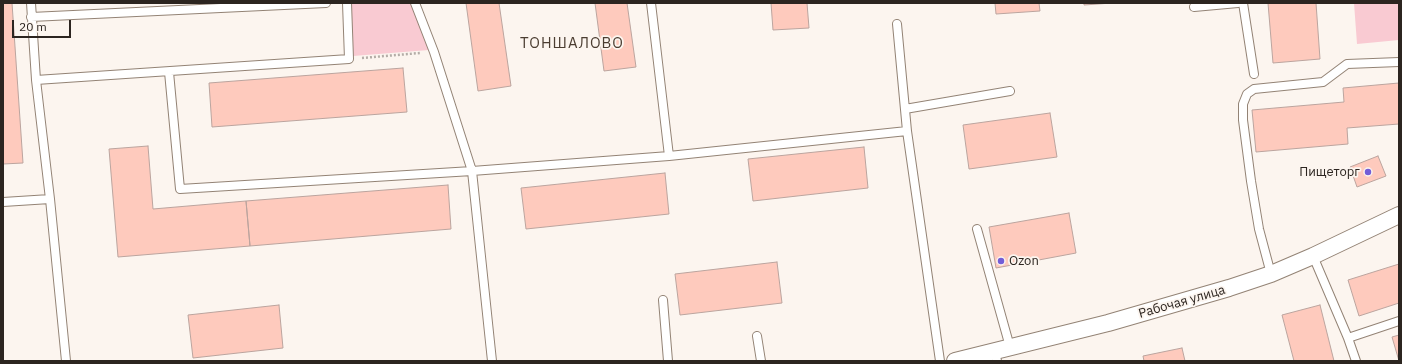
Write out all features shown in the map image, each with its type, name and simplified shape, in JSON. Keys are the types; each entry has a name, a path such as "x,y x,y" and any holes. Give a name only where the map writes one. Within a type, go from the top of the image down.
{"street":[{"name":"Рабочая улица","path":"955,361 1001,353 1229,288 1270,274 1312,256 1399,215"}],"lane":[{"path":"30,3 36,80 50,199 66,361"},
{"path":"31,17 326,3"},
{"path":"36,80 349,59 347,3"},
{"path":"415,3 434,52 472,171 492,361"},
{"path":"651,3 669,156"},
{"path":"1194,7 1238,3"},
{"path":"1243,3 1254,74"},
{"path":"897,24 907,131 940,361"},
{"path":"1270,274 1259,229 1250,181 1243,120 1243,104 1247,94 1254,89 1322,82 1347,64 1399,62"},
{"path":"169,72 180,189 472,171 669,156 907,131"},
{"path":"905,109 1010,91"},
{"path":"3,202 50,199"},
{"path":"977,229 1001,353"},
{"path":"1312,256 1348,338 1356,361"},
{"path":"663,300 668,361"},
{"path":"1348,338 1399,321"},
{"path":"757,336 761,361"}],"path":[{"path":"349,59 434,52"}],"shaded area":[{"path":"412,3 429,50 353,56 350,4"},
{"path":"1354,3 1399,3 1399,40 1357,44"}],"building":[{"path":"3,3 12,3 23,163 3,164"},
{"path":"466,3 499,3 511,86 478,91"},
{"path":"595,3 627,3 636,67 604,71"},
{"path":"771,3 807,3 809,28 773,30"},
{"path":"995,3 1039,3 1040,11 996,14"},
{"path":"1084,3 1112,3 1084,5"},
{"path":"1268,3 1316,3 1320,59 1273,63"},
{"path":"403,68 407,112 212,127 209,83"},
{"path":"1399,83 1399,124 1347,128 1348,144 1256,152 1252,110 1344,102 1343,88"},
{"path":"1050,113 1057,157 969,169 963,125"},
{"path":"148,146 153,209 246,201 250,246 118,257 109,149"},
{"path":"864,147 868,188 753,201 748,159"},
{"name":"Пищеторг","path":"1378,156 1386,176 1357,187 1350,167"},
{"path":"665,173 669,214 526,229 521,188"},
{"path":"448,185 451,229 250,246 246,201"},
{"path":"1069,213 1076,253 996,268 989,227"},
{"path":"777,262 782,303 680,315 675,274"},
{"path":"1399,264 1399,303 1359,316 1348,280"},
{"path":"279,305 283,348 193,358 188,315"},
{"path":"1320,305 1334,361 1294,361 1282,315"},
{"path":"1399,335 1399,361 1392,337"},
{"path":"1182,348 1185,361 1144,361 1143,356"}],"place":[{"name":"Пищеторг","path":"1368,172"},
{"name":"Ozon","path":"1001,261"}],"district":[{"name":"ТОНШАЛОВО","path":"572,44"}]}
